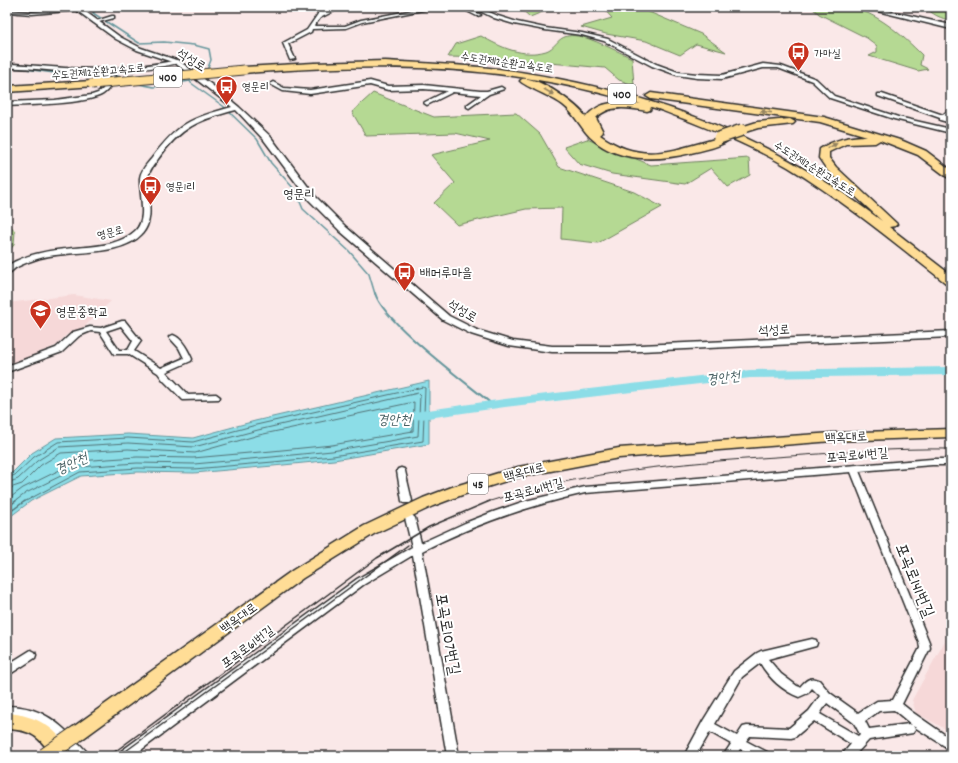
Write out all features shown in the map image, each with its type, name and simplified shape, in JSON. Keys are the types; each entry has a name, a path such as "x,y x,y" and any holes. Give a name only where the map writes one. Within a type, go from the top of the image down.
{"highway":[{"name":"수도권제2순환고속도로","path":"7,89 92,83 345,60 444,62 544,75 636,94 713,120 786,157 858,202 951,276"},
{"name":"수도권제2순환고속도로","path":"244,68 356,63 472,68 530,76 619,93 692,118 746,141 808,176 854,206 951,281"},
{"path":"472,68 518,78 548,92 577,112 586,126 597,138 626,152 643,156 666,156 679,154 757,125 774,122 796,122 850,130 900,143"},
{"name":"수도권제2순환고속도로","path":"7,86 92,83"},
{"path":"636,94 821,119 900,143 922,153 951,175"},
{"path":"692,118 652,108 620,105 603,107 594,113 591,118 602,138 626,149 643,153 660,153 684,150 721,139"},
{"path":"744,131 782,124 806,124 886,141 898,144 916,154 951,179"},
{"path":"886,141 864,139 847,140 832,145 824,151 824,158 832,169 931,260"}],"main road":[{"path":"864,7 951,27"},
{"name":"백옥대로","path":"45,756 304,570 369,530 421,505 457,491 518,472 619,453 840,436 951,433"},
{"path":"7,721 21,721 32,724 44,731 63,756"}],"street":[{"path":"292,59 285,43 304,35 311,28 318,17 320,7"},
{"path":"318,17 340,7"},
{"path":"311,28 346,27 361,21 436,7"},
{"path":"461,7 477,14 545,29 582,34 606,40 654,65 677,73 697,76 722,77 763,66 779,67 814,80 832,97 924,125 951,131"},
{"path":"474,7 496,17"},
{"path":"7,10 32,13 76,8"},
{"name":"석성로","path":"76,8 98,21 118,38 139,49 177,62 196,76 267,138 312,198 343,229 446,318 474,332 512,344 552,349 618,348 951,334"},
{"path":"98,21 112,17"},
{"path":"7,62 16,65 48,69 119,70 177,62"},
{"path":"7,66 16,65"},
{"path":"7,104 87,97 100,94 109,85 112,76"},
{"path":"273,84 283,89 310,92 370,83 388,88 424,87 487,93"},
{"path":"469,106 487,93 501,89"},
{"path":"427,103 452,90"},
{"path":"880,95 944,117 942,118 951,121"},
{"name":"영문로","path":"7,270 29,257 55,251 109,246 127,241 139,232 145,224 144,176 157,154 172,135 202,118 234,109"},
{"path":"944,117 951,110"},
{"path":"924,125 928,122 951,127"},
{"path":"7,369 59,350 76,334 90,329 102,330 122,323 137,341 130,352"},
{"path":"102,330 117,352 130,352 161,371 186,398 216,397"},
{"path":"161,371 188,359 182,347 173,337"},
{"name":"포곡로61번길","path":"124,756 331,602 389,564 417,548 468,524 501,512 537,500 585,490 932,462 951,462"},
{"name":"포곡로141번길","path":"854,469 924,642 925,648 896,705"},
{"path":"401,471 407,501"},
{"name":"포곡로107번길","path":"410,518 417,548 453,756"},
{"path":"690,756 738,674 761,656 771,652 812,643"},
{"path":"7,671 31,655"},
{"path":"761,656 771,671 792,689 799,692 804,690 810,683 815,683 826,696 858,719 862,739"},
{"path":"729,756 747,731 791,733 813,715 826,696"},
{"path":"858,719 877,706 896,705 908,716 951,745"},
{"path":"7,711 25,711 37,714 48,721 83,756"},
{"path":"813,715 862,739"},
{"path":"707,725 763,756"},
{"path":"847,756 862,739 909,729"}],"shaded area":[{"name":"영문중학교","path":"74,295 111,301 84,327 66,335 57,345 7,366 7,303"},
{"path":"951,630 951,732 916,713 912,700"}],"green space":[{"path":"519,7 555,7 530,17"},
{"path":"602,7 637,7 701,34 726,52 696,44 680,55 646,41 606,34 581,27 612,18"},
{"path":"847,7 868,13 888,25 906,40 922,55 920,65 928,69 918,71 869,56 877,52 877,46 867,38 819,14 812,8"},
{"path":"925,7 951,7 951,20 937,16"},
{"path":"481,36 512,50 529,53 546,51 562,38 571,36 583,37 632,58 634,85 619,80 605,68 495,58 448,57 456,44"},
{"path":"373,93 434,117 516,113 540,134 559,167 634,192 662,207 598,243 561,239 562,208 526,209 457,225 434,203 455,183 431,155 490,141 455,133 366,136 352,112"},
{"path":"587,139 651,165 749,158 750,175 728,187 711,168 685,184 612,174 579,164 564,147"},
{"path":"7,222 15,231 14,245 7,253"}],"water":[{"name":"경안천","path":"429,381 429,444 334,460 273,466 194,473 138,472 81,476 31,501 7,519 7,475 13,472 32,453 56,438 128,434 193,438 255,421"}],"waterway":[{"path":"98,7 93,13 139,43 164,42 194,45 209,49 211,60 207,70"},
{"path":"18,68 54,73 110,73 120,77"},
{"path":"190,81 195,78"},
{"path":"133,83 154,87 190,81"},
{"path":"190,81 223,106 257,139 271,163 295,190 303,209 349,251 369,274 375,294"},
{"path":"375,293 381,305 393,320 427,352 493,405"},
{"name":"경안천","path":"414,416 505,403 750,374 951,371"}],"tram line":[{"path":"489,501 558,483 630,470 739,459 863,451 951,449"},
{"path":"109,756 377,558 429,527 489,501"},
{"path":"119,756 408,545"}],"place":[{"name":"가마실","path":"798,72"},
{"name":"영문리","path":"226,106"},
{"name":"영문1리","path":"150,206"},
{"name":"배머루마을","path":"405,292"},
{"name":"영문중학교","path":"41,330"}],"district":[{"name":"영문리","path":"299,193"}]}
